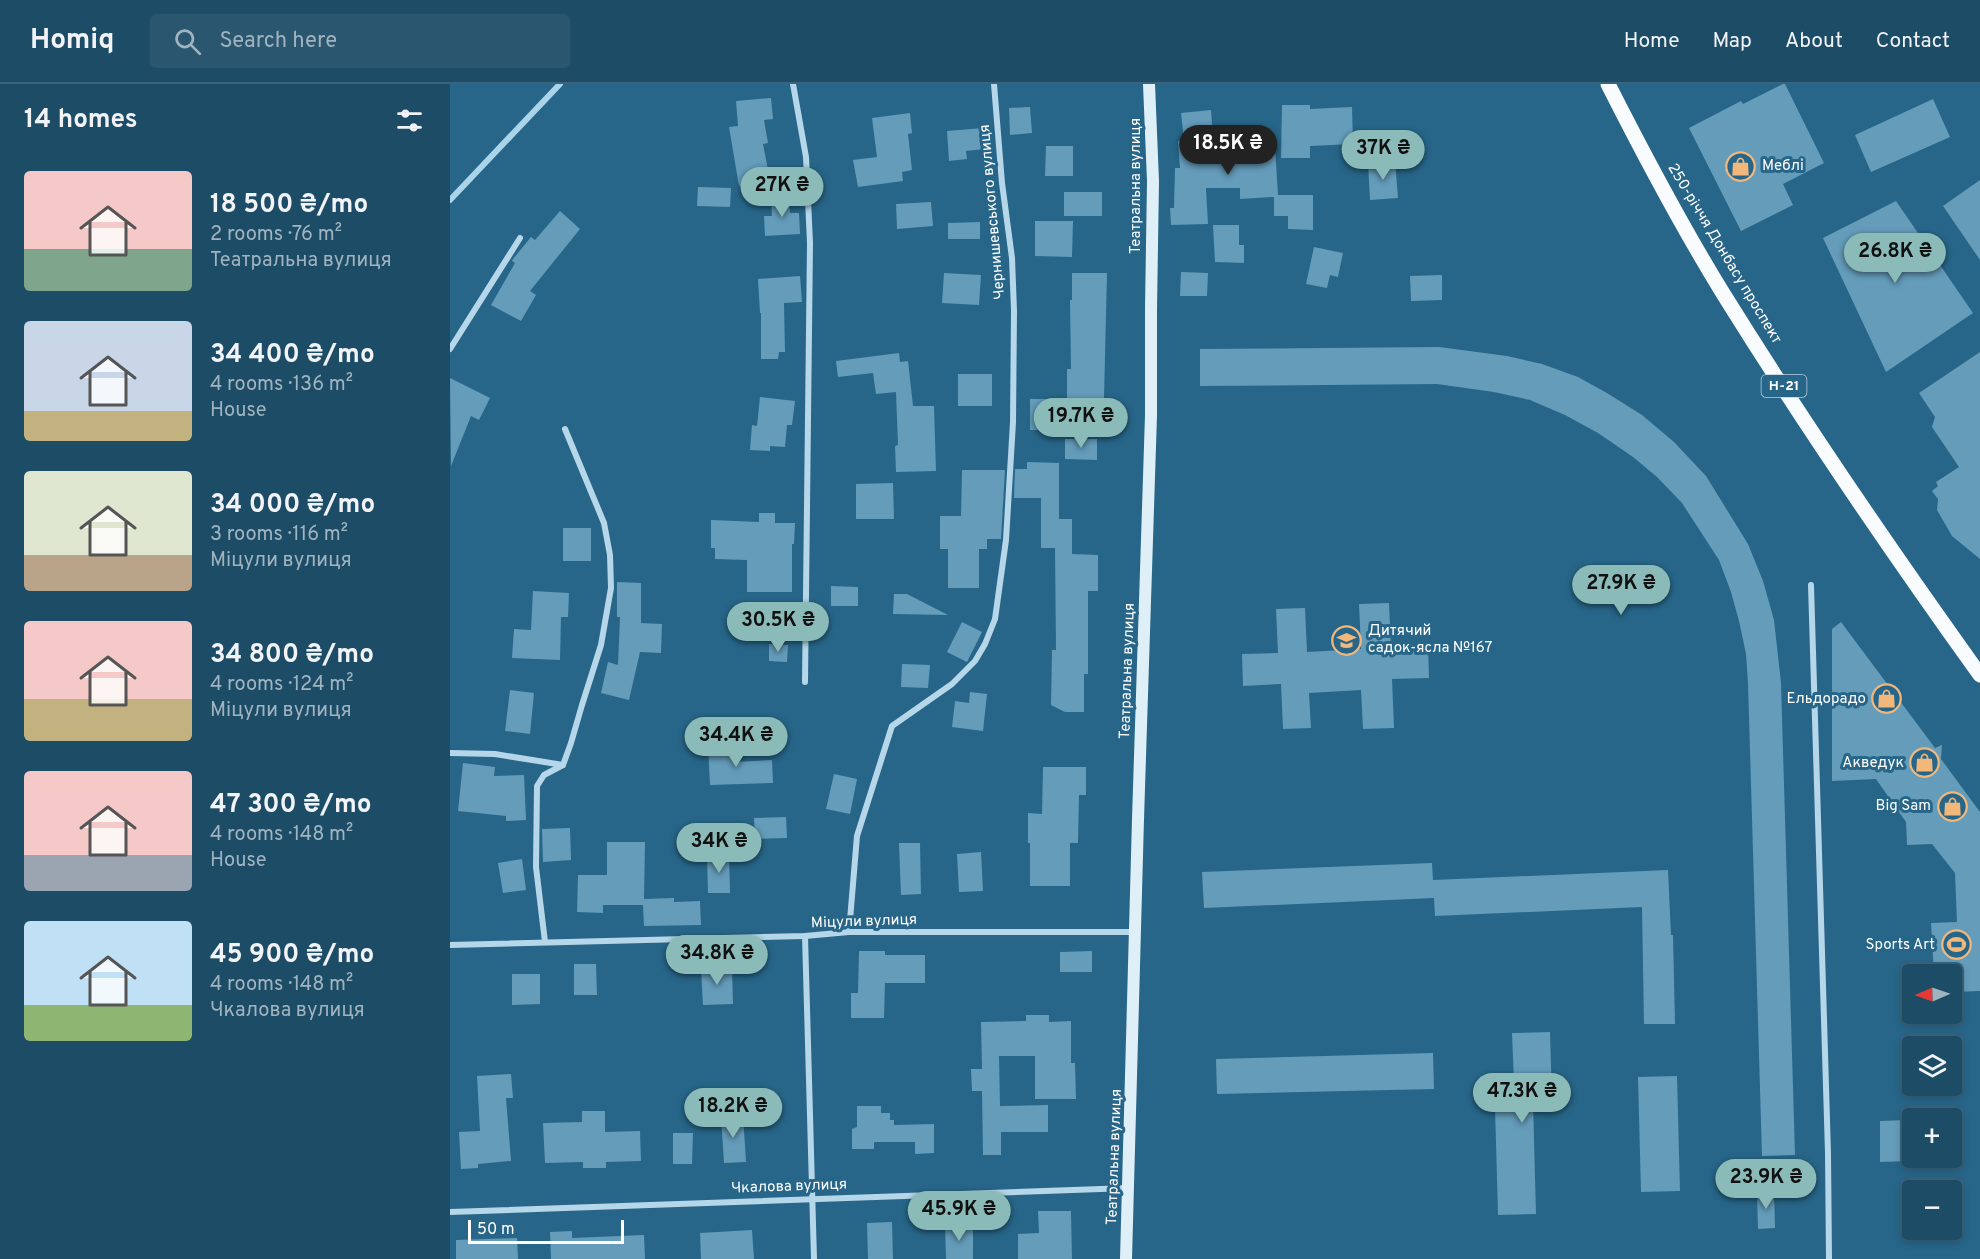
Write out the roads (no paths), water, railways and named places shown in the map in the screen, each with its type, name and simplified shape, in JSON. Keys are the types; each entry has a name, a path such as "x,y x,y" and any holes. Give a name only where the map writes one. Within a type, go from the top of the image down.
{"main road":[{"name":"250-річчя Донбасу проспект","path":"1608,84 1724,294 1887,545 1980,675"}],"street":[{"path":"793,84 806,157 810,243 805,682"},
{"name":"Чернишевського вулиця","path":"849,932 857,836 892,726 952,684 975,662 995,619 1007,516 1013,422 1014,310 1012,258 1002,183 994,84"},
{"name":"Театральна вулиця","path":"1126,1259 1151,415 1154,181 1149,84"},
{"path":"450,350 520,238"},
{"path":"545,942 536,867 537,786 544,775 562,765 572,743 601,645 611,588 604,523 565,429"},
{"path":"1811,585 1828,1153 1829,1259"},
{"path":"450,753 495,754 562,765"},
{"name":"Міцули вулиця","path":"450,945 805,936 849,932 1135,932"},
{"path":"805,936 814,1259"},
{"name":"Чкалова вулиця","path":"450,1212 1129,1188"}],"waterway":[{"path":"450,200 560,84"}],"place":[{"name":"Меблі","path":"1741,166"},
{"name":"Дитячий садок-ясла №167","path":"1347,640"},
{"name":"Ельдорадо","path":"1887,699"},
{"name":"Акведук","path":"1925,763"},
{"name":"Big Sam","path":"1952,806"},
{"name":"Sports Art","path":"1956,945"}]}
